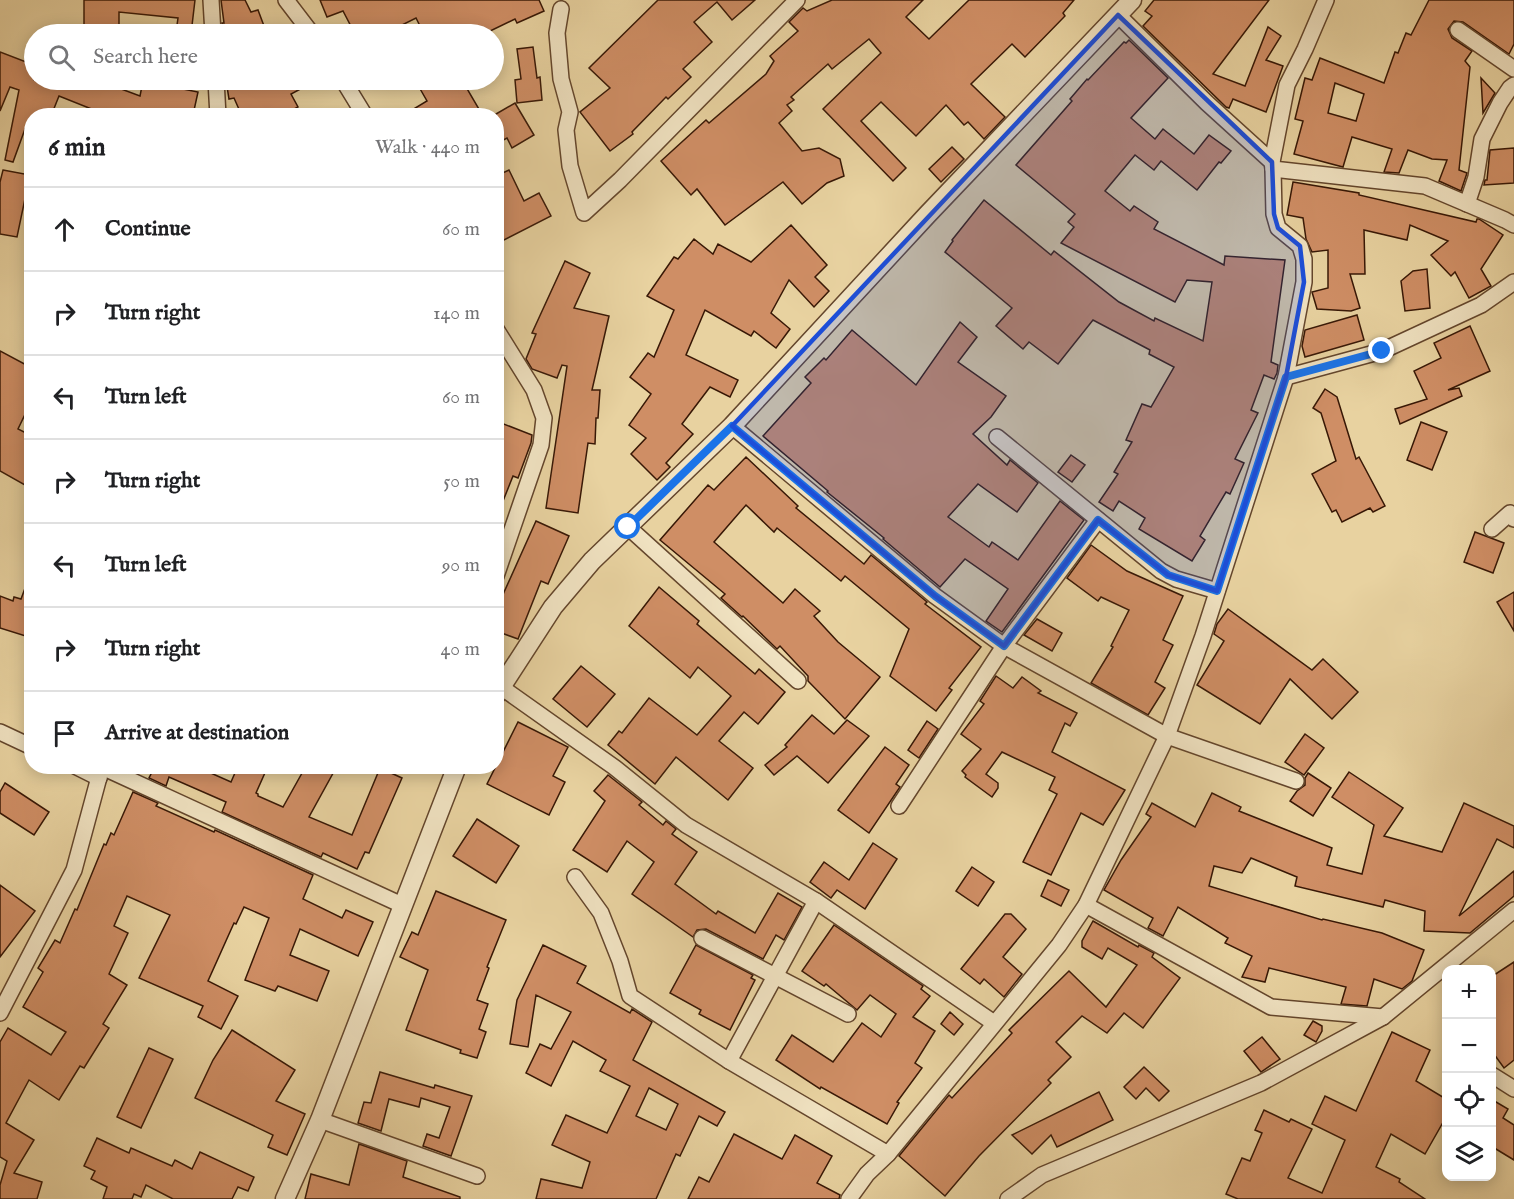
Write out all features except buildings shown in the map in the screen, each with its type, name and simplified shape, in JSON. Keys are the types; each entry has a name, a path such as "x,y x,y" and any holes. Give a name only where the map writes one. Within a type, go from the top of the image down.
{"street":[{"path":"211,0 212,24"},
{"path":"286,0 304,24"},
{"path":"561,9 557,33 561,79 570,112 566,130 570,166 584,213 620,180 797,0"},
{"path":"504,679 553,607 592,561 732,426 927,215 1132,0"},
{"path":"849,1199 867,1174 888,1154 1059,945 1086,905 1167,736 1217,591 1286,377 1304,282 1304,258 1300,246 1278,228 1274,214 1272,165 1287,85 1326,0"},
{"path":"1118,15 1272,165 1425,186 1514,225"},
{"path":"1458,30 1514,69"},
{"path":"1467,204 1476,177 1482,139 1500,103 1510,87 1514,85"},
{"path":"217,90 218,108"},
{"path":"349,90 360,108"},
{"path":"1286,377 1382,351 1480,305 1514,282"},
{"path":"504,342 534,390 544,418 541,445 504,553"},
{"path":"732,426 935,596 1004,646 1167,736 1296,781"},
{"path":"997,437 1168,575 1217,591"},
{"path":"1492,529 1513,515"},
{"path":"900,806 1004,646 1098,520"},
{"path":"628,527 798,681"},
{"path":"504,690 614,767 686,825 816,901 994,1023"},
{"path":"0,732 24,743"},
{"path":"0,1013 74,870 100,774"},
{"path":"110,774 402,905"},
{"path":"285,1199 320,1120 454,774"},
{"path":"575,877 601,913 620,961 630,996 729,1061 888,1154"},
{"path":"729,1061 816,901"},
{"path":"1086,905 1271,1007 1383,1017"},
{"path":"1008,1199 1042,1175 1261,1083 1383,1017 1514,910"},
{"path":"702,938 848,1014"},
{"path":"1496,1078 1514,1089"},
{"path":"320,1120 477,1176"}],"highlighted area":[{"path":"1118,15 1272,162 1274,214 1278,228 1300,246 1304,282 1286,377 1217,591 1168,575 1098,520 1004,646 935,596 732,426"}],"route":[{"path":"628,527 732,426 935,596 1004,646 1098,520 1161,571 1176,579 1217,591 1286,377 1382,351"}]}
